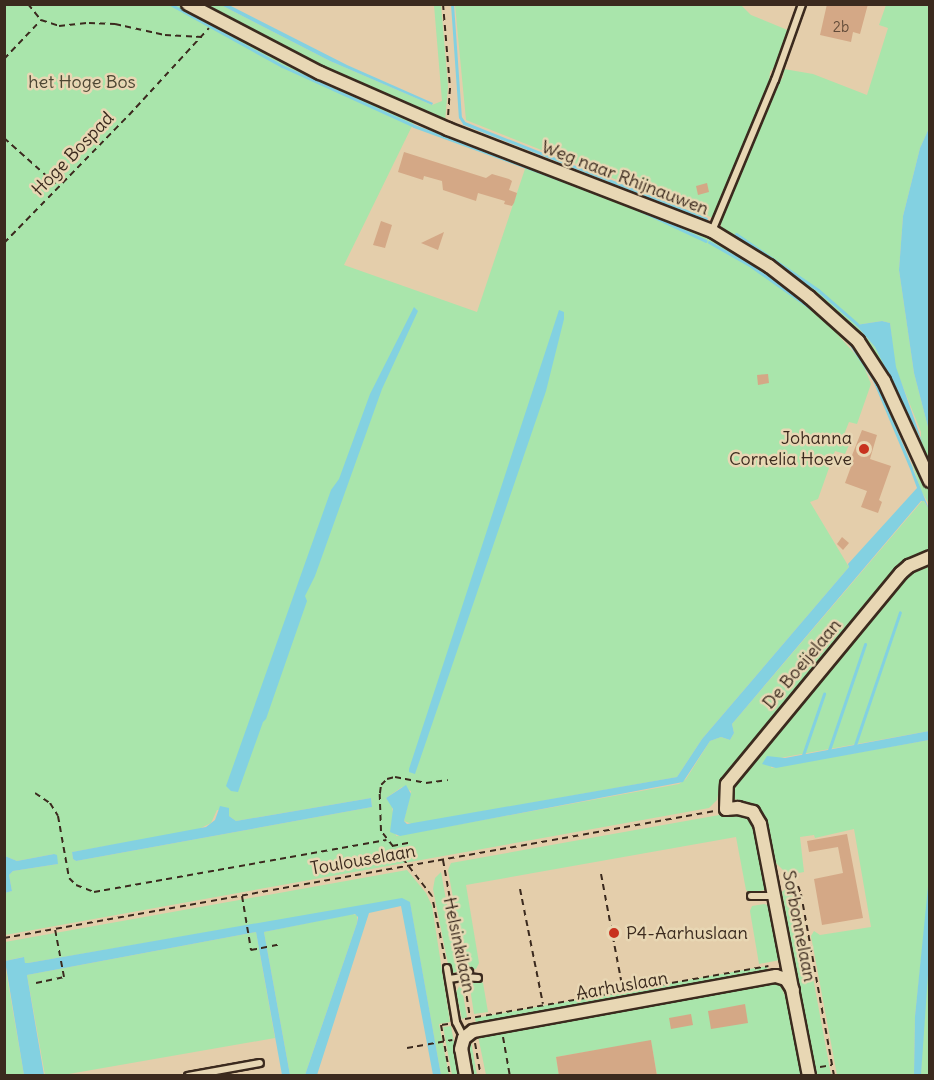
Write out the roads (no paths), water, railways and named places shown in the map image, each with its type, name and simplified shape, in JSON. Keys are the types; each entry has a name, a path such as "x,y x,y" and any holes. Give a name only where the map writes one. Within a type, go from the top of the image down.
{"street":[{"name":"Weg naar Rhijnauwen","path":"188,4 211,25 448,129 712,231 769,266 809,297 858,341 884,381 930,481"},
{"name":"De Boeijelaan","path":"726,809 727,784 752,751 901,573 909,566 930,557"},
{"name":"Sorbonnelaan","path":"726,809 746,809 758,817 809,1076"},
{"name":"Aarhuslaan","path":"463,1044 473,1031 776,976 786,979 794,991"},
{"name":"Helsinkilaan","path":"463,1044 466,1076"}],"lane":[{"path":"712,231 775,80 802,4"},
{"path":"751,896 772,896"},
{"path":"760,902 772,896"},
{"name":"Helsinkilaan","path":"447,968 456,1022 463,1044"},
{"path":"449,979 466,974 470,979 478,978"},
{"path":"188,1076 260,1063"}],"water":[{"path":"221,5 229,5 347,65 433,103 432,105 330,61"},
{"path":"929,128 929,431 914,373 899,270 903,216 920,148"},
{"path":"414,307 418,311 382,389 315,576 305,596 307,601 266,719 238,792 231,791 226,786 331,490 339,479 370,394"},
{"path":"559,310 564,312 564,319 546,391 415,774 409,772 409,769"},
{"path":"882,321 890,323 896,367 923,444 875,347 856,325"},
{"path":"912,467 929,509 924,501 921,501 732,724 734,733 730,740 721,737 710,741 683,782 400,836 390,832 393,809 386,798 406,785 411,794 404,821 407,824 677,777 702,739 849,567 848,564 917,488 910,469"},
{"path":"929,731 929,740 776,768 762,764 767,756 785,758"},
{"path":"371,798 372,807 76,861 73,859 72,852 206,827 215,820 220,806 229,808 229,816 236,821"},
{"path":"57,855 58,864 13,871 9,875 12,891 5,893 5,856 17,861"},
{"path":"929,877 930,946 921,1075 914,1075 915,1016"},
{"path":"402,898 410,902 441,1075 433,1075 401,906 369,913 317,1075 305,1075 357,923 358,917 355,914 264,932 290,1075 282,1075 256,932 27,975 44,1075 24,1075 5,961 24,957 25,963 28,963"}],"waterway":[{"path":"170,4 282,66 414,126 624,203 706,241"},
{"path":"452,4 460,117 464,123 706,219"},
{"path":"736,234 818,290 857,324"},
{"path":"709,242 751,266 822,316"},
{"path":"845,336 874,380 911,468"},
{"path":"855,745 900,612"},
{"path":"829,750 865,644"},
{"path":"803,755 824,694"}],"place":[{"name":"Johanna Cornelia Hoeve","path":"864,449"},
{"name":"P4-Aarhuslaan","path":"614,933"}],"park label":[{"name":"het Hoge Bos","path":"82,82"}]}
